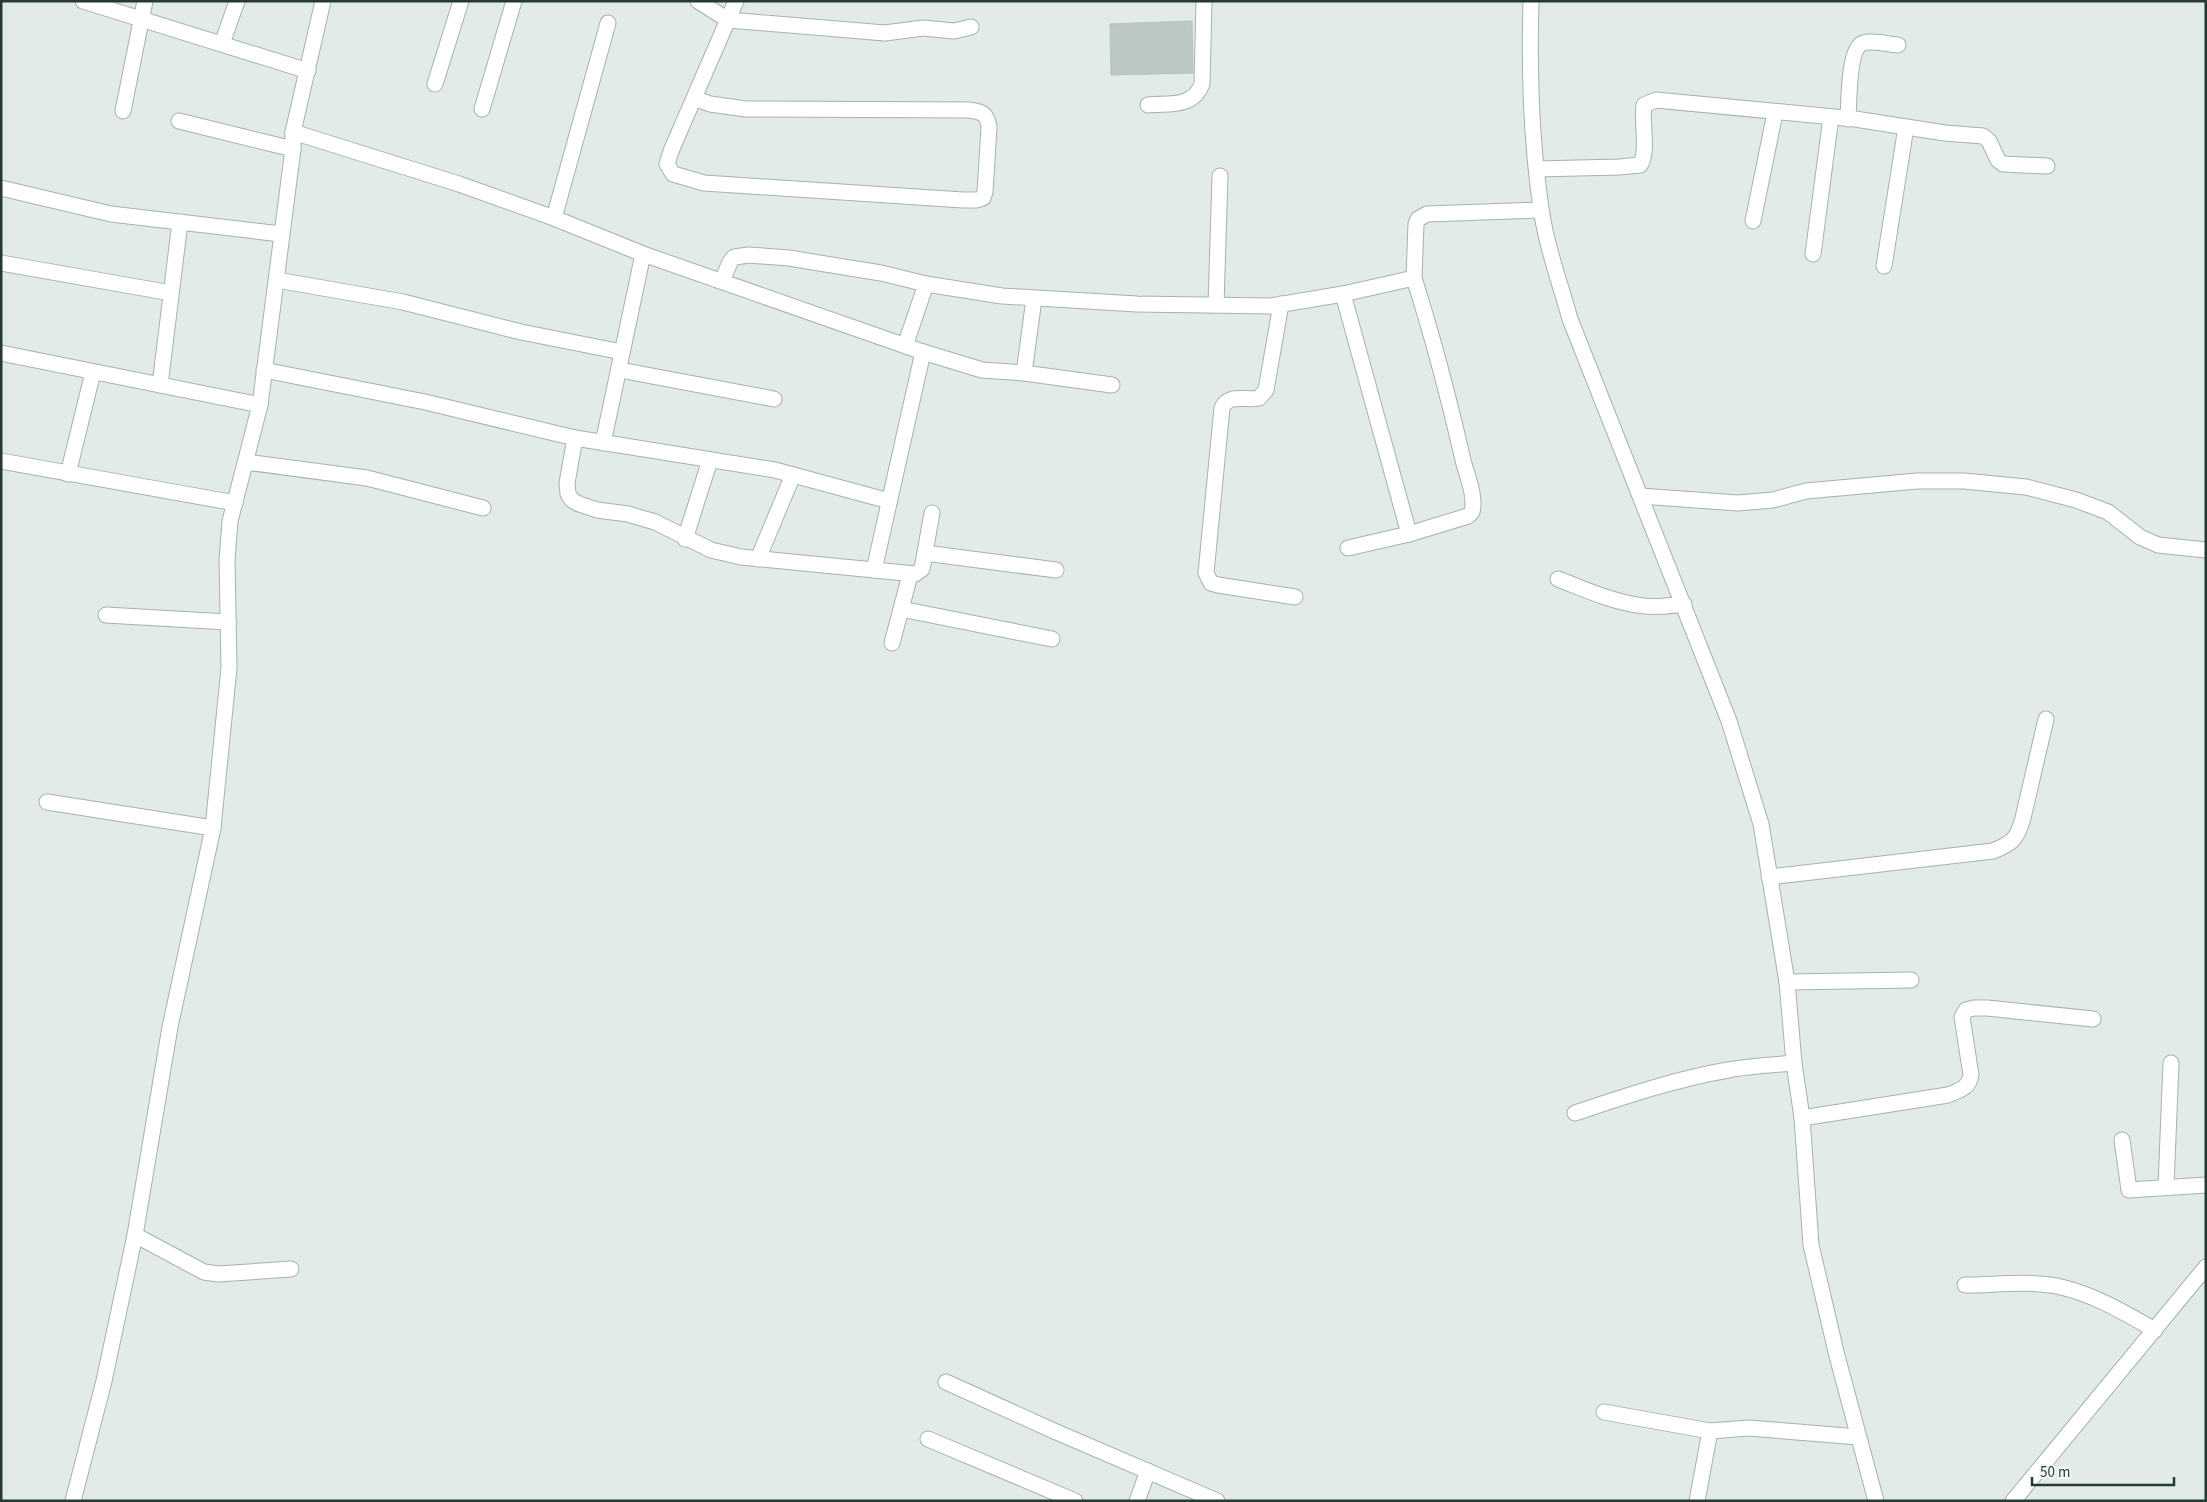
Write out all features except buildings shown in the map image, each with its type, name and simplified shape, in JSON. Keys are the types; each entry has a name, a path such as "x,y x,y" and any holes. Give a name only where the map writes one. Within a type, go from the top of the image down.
{"street":[{"path":"123,111 144,1"},
{"path":"222,44 237,1"},
{"path":"73,1501 104,1381 134,1235 170,1027 213,828 229,668 227,560 230,521 260,405 293,149 293,132 323,1"},
{"path":"435,84 461,1"},
{"path":"482,109 514,1"},
{"path":"698,1 728,20 885,33 923,28 954,30 971,27"},
{"path":"694,98 710,104 746,109 969,110 983,112 988,117 989,127 985,192 982,198 977,200 963,200 704,183 673,174 667,164 694,98 736,1"},
{"path":"1148,105 1192,100 1199,92 1202,84 1204,1"},
{"path":"1531,1 1530,66 1541,210 1570,319 1729,721 1761,824 1787,982 1794,1063 1802,1118 1811,1244 1858,1437 1876,1501"},
{"path":"90,2 308,71"},
{"path":"554,218 608,24"},
{"path":"1848,119 1852,62 1858,47 1862,43 1898,45"},
{"path":"1537,169 1626,167 1640,164 1643,161 1644,153 1644,105 1656,100 1831,117 1983,136 1988,140 1998,160 2003,164 2047,166"},
{"path":"1753,221 1775,113"},
{"path":"1813,254 1831,117"},
{"path":"180,121 293,149"},
{"path":"1884,266 1906,127"},
{"path":"293,132 459,184 554,218 643,254 923,352 982,370 1024,373 1112,386"},
{"path":"1216,305 1220,176"},
{"path":"1,188 112,214 281,234"},
{"path":"1348,548 1409,534 1468,516 1474,506 1428,322 1414,278 1416,224 1422,216 1436,213 1541,210"},
{"path":"160,385 180,222"},
{"path":"603,443 620,370 622,352 643,254"},
{"path":"722,281 734,257 744,255 798,259 881,273 926,284 1034,299 1137,304 1270,306 1343,294 1414,278"},
{"path":"1,263 171,293"},
{"path":"277,280 403,302 521,332 622,352"},
{"path":"904,346 926,284"},
{"path":"1343,294 1409,534"},
{"path":"1024,373 1034,299"},
{"path":"1281,304 1266,390 1259,398 1230,399 1224,403 1222,408 1206,573 1211,582 1218,585 1295,597"},
{"path":"874,570 923,352"},
{"path":"1,353 260,405"},
{"path":"264,370 425,402 575,438 793,475 890,501"},
{"path":"620,370 774,399"},
{"path":"68,474 93,372"},
{"path":"575,438 567,483 568,494 572,500 597,510 628,514 655,522 685,539 711,550 758,559 910,575 922,569 932,512"},
{"path":"685,539 710,460"},
{"path":"1,461 235,503"},
{"path":"246,462 367,478 483,508"},
{"path":"758,559 793,475"},
{"path":"1640,496 1738,503 1765,501 1806,491 1917,481 1964,481 2026,487 2076,500 2108,512 2140,536 2158,545 2206,550"},
{"path":"925,553 1056,570"},
{"path":"892,643 910,575"},
{"path":"1558,579 1613,600 1638,606 1655,607 1684,604"},
{"path":"901,609 1052,639"},
{"path":"106,615 228,622"},
{"path":"1769,877 1993,851 2010,844 2021,823 2046,719"},
{"path":"47,802 213,828"},
{"path":"1787,982 1911,980"},
{"path":"1802,1118 1948,1094 1965,1087 1970,1083 1971,1075 1962,1017 1966,1010 1987,1008 2093,1019"},
{"path":"1575,1113 1652,1088 1729,1069 1794,1063"},
{"path":"2166,1186 2171,1063"},
{"path":"2122,1140 2129,1190 2166,1186 2206,1185"},
{"path":"134,1235 204,1272 218,1274 291,1269"},
{"path":"2012,1501 2206,1267"},
{"path":"1965,1285 2030,1284 2059,1287 2090,1296 2155,1330"},
{"path":"946,1382 1217,1501"},
{"path":"1604,1412 1710,1431 1749,1428 1858,1437"},
{"path":"1696,1501 1710,1431"},
{"path":"928,1439 1074,1501"},
{"path":"1137,1501 1148,1471"}]}
